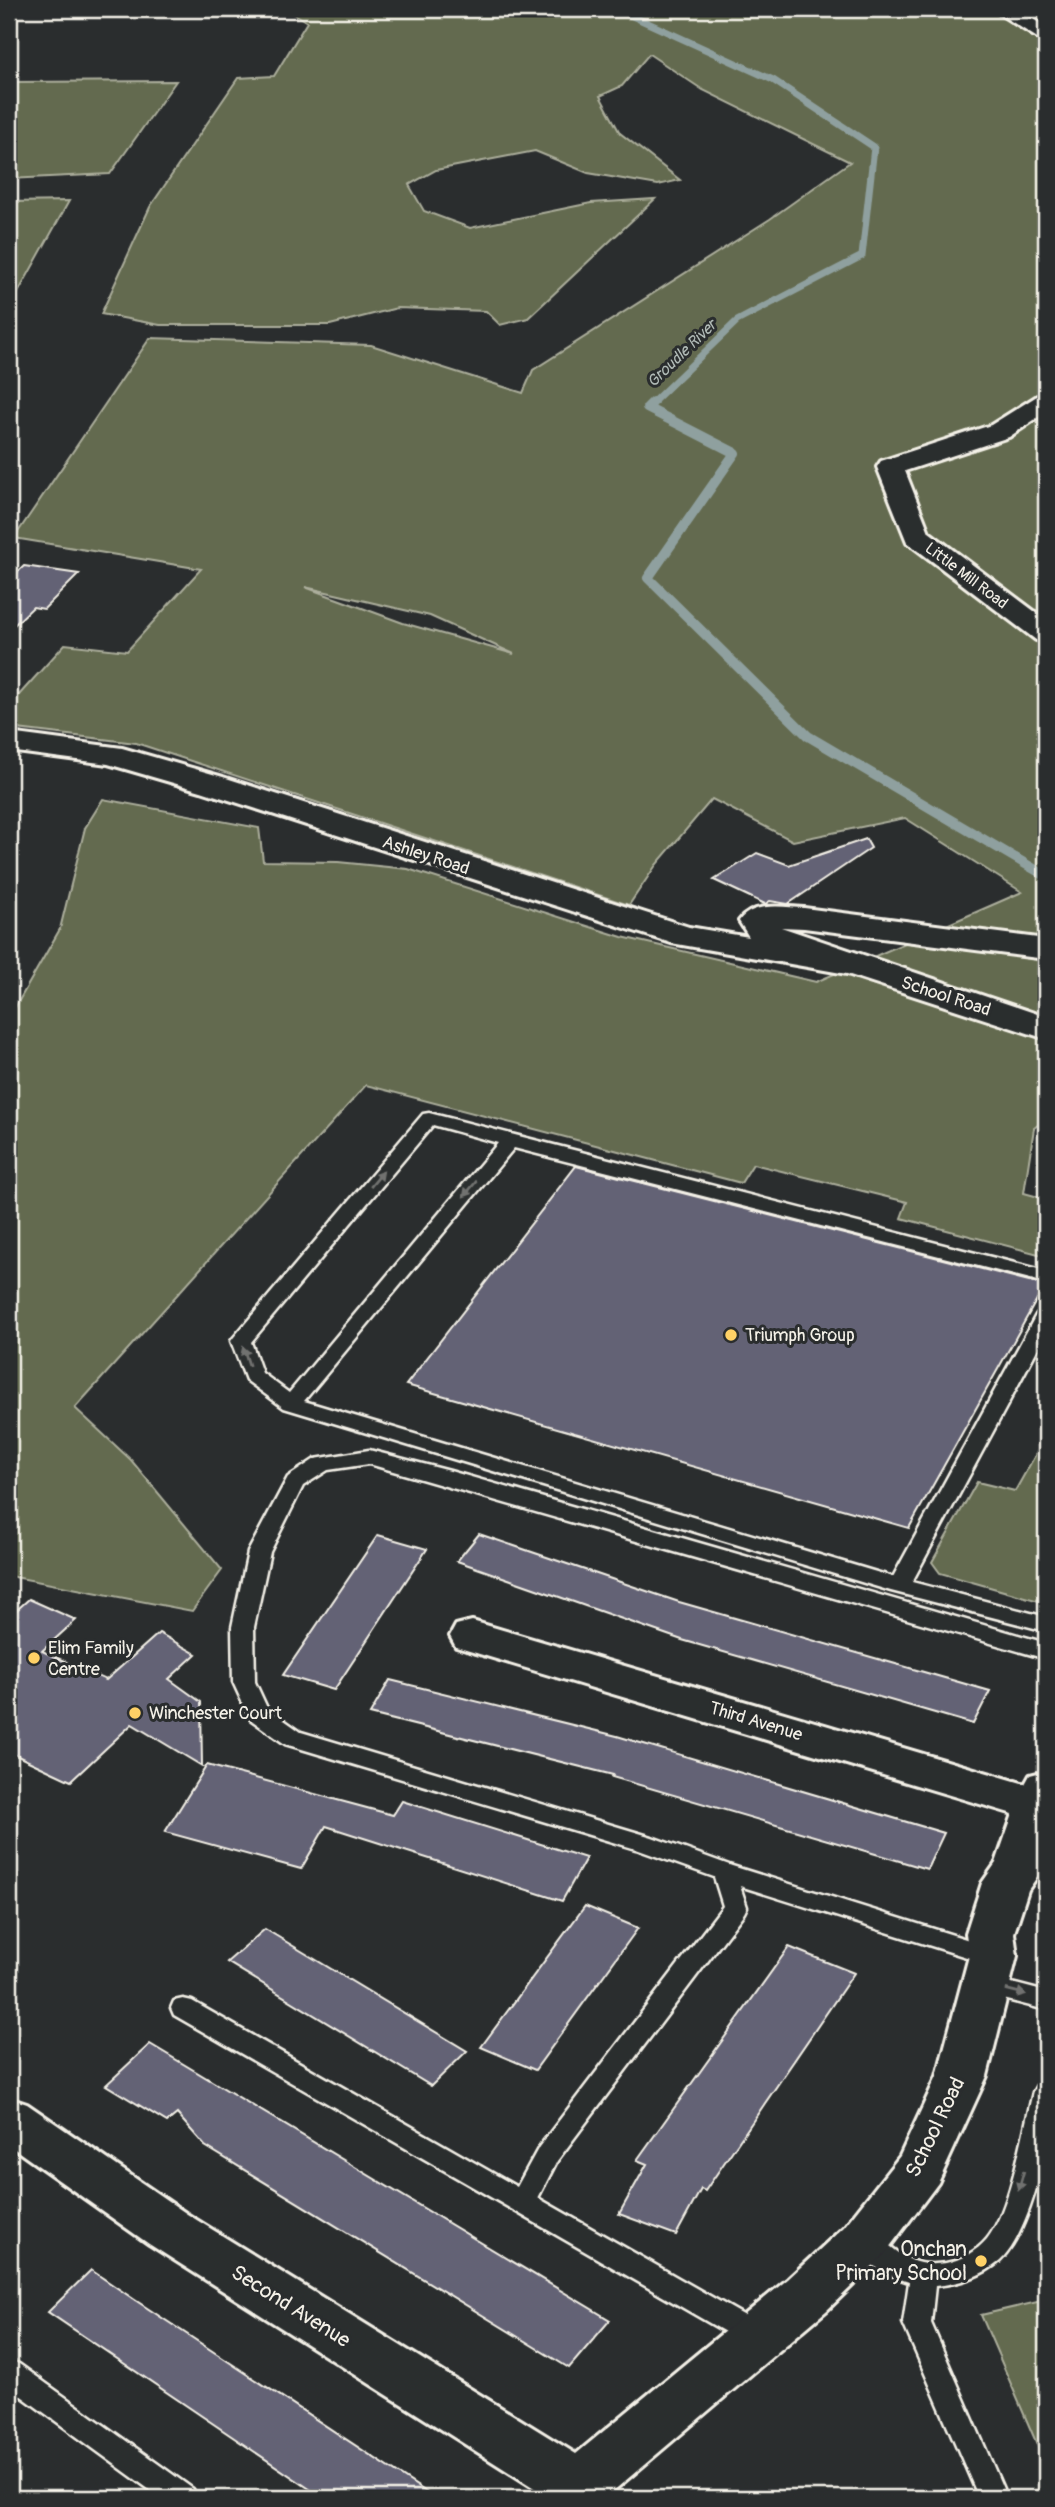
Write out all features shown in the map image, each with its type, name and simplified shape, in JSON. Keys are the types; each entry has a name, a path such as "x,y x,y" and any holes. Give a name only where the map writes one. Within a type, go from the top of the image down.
{"street":[{"path":"1002,9 1046,35"},
{"name":"Little Mill Road","path":"1046,401 1000,430 890,467 917,536 1046,634"},
{"name":"Ashley Road","path":"9,743 111,755 200,780 683,936 845,964"},
{"path":"845,964 777,939 761,930 756,921 764,917 804,918 1046,949"},
{"name":"School Road","path":"845,964 1046,1029"},
{"name":"Third Avenue","path":"472,1636 1043,1796"},
{"name":"School Road","path":"572,2492 758,2337 863,2242 920,2168 962,2076 989,1970 990,1933 1006,1883 1017,1871 1043,1796"},
{"name":"Second Avenue","path":"9,2118 168,2229 572,2492"}],"lane":[{"path":"1046,1277 429,1118 241,1341 253,1376 291,1404 898,1586 1046,1624"},
{"path":"291,1404 510,1141"},
{"path":"898,1586 1046,1315"},
{"path":"1046,1651 443,1476 369,1457 322,1464 295,1482 259,1552 243,1627 244,1682 258,1713 293,1738 644,1843 989,1970 1046,2001"},
{"path":"522,2203 548,2154 735,1907 723,1872"},
{"path":"183,2008 758,2337"},
{"path":"863,2242 898,2265 923,2276 954,2273 971,2267 996,2246 1010,2222 1046,2092"},
{"path":"923,2276 917,2323 993,2498"},
{"path":"9,2372 183,2498"}],"green space":[{"path":"287,9 1046,9 1046,1119 1034,1128 1024,1193 1046,1199 1046,1256 901,1218 907,1202 753,1164 741,1183 366,1085 75,1408 131,1460 222,1570 192,1611 9,1576 9,1018 60,929 85,828 103,799 259,828 263,861 338,862 408,869 622,937 816,982 1022,892 905,818 793,841 712,799 656,865 629,905 136,743 9,728 9,706 65,644 127,651 201,569 14,538 150,338 371,345 523,393 533,370 770,219 850,162 703,90 649,54 622,86 600,96 620,133 680,180 658,185 588,173 535,151 436,170 409,185 424,211 470,228 591,203 655,199 528,318 500,325 486,311 397,308 330,325 160,325 101,314 150,207 238,78 274,76 307,22","holes":["305,587 430,616 514,654 403,623"]},
{"path":"176,81 110,174 9,179 9,82"},
{"path":"69,201 9,309 9,202"},
{"path":"1046,1436 1046,1603 940,1573 932,1562 977,1482 1015,1491"},
{"path":"1046,2300 1046,2465 981,2315"}],"building":[{"path":"24,566 79,574 44,609 33,607 9,630 9,580"},
{"path":"866,839 871,848 788,904 770,901 765,904 714,880 757,853 789,865"},
{"name":"Triumph Group","path":"576,1166 1045,1285 909,1528 406,1385"},
{"path":"479,1534 679,1602 990,1691 973,1724 682,1640 457,1561"},
{"path":"378,1535 427,1549 334,1690 283,1675"},
{"path":"29,1599 76,1620 42,1651 106,1680 159,1633 196,1654 169,1679 201,1702 202,1766 132,1724 71,1781 9,1752 9,1617"},
{"path":"390,1680 617,1736 944,1833 927,1869 612,1777 613,1775 370,1714"},
{"path":"207,1765 393,1815 402,1801 586,1858 562,1901 326,1826 301,1869 165,1832"},
{"path":"585,1906 638,1928 535,2070 481,2047"},
{"path":"265,1929 467,2051 431,2086 227,1962"},
{"path":"789,1947 854,1973 705,2191 701,2189 676,2235 619,2214 647,2164 637,2160"},
{"path":"150,2044 610,2320 569,2368 205,2146 177,2114 167,2122 106,2085"},
{"path":"91,2270 435,2498 323,2498 48,2312"}],"waterway":[{"name":"Groudle River","path":"617,9 773,80 874,147 862,256 737,321 651,404"},
{"name":"Groudle River","path":"651,404 647,408 735,453 648,578 808,736 1046,876"}],"place":[{"name":"Triumph Group","path":"731,1335"},
{"name":"Elim Family Centre","path":"34,1658"},
{"name":"Winchester Court","path":"135,1713"},
{"name":"Onchan Primary School","path":"981,2261"}]}
